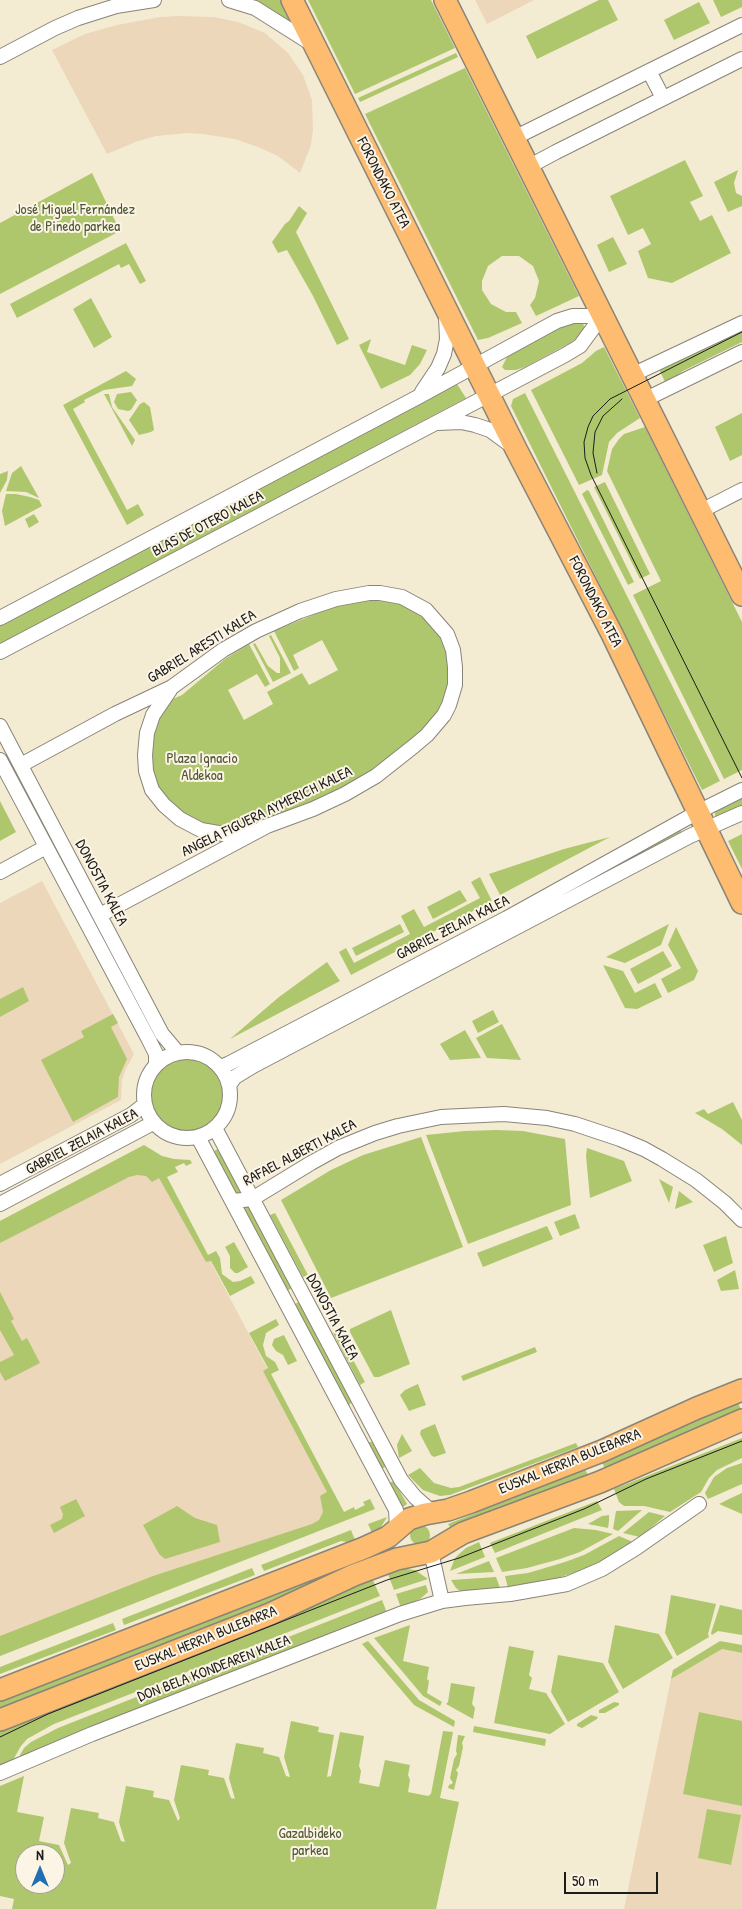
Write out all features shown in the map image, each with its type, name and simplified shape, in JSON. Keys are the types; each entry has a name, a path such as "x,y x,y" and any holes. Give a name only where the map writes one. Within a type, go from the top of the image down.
{"main road":[{"name":"FORONDAKO ATEA","path":"292,0 516,449 612,634 742,903"},
{"path":"445,0 742,595"},
{"name":"EUSKAL HERRIA BULEBARRA","path":"0,1690 364,1548 388,1537 409,1519 456,1508 588,1456 742,1390"},
{"name":"EUSKAL HERRIA BULEBARRA","path":"0,1720 270,1614 354,1575 397,1559 421,1554 463,1532 600,1482 742,1420"},
{"path":"397,1528 421,1554"}],"street":[{"path":"0,57 78,18 116,6 154,0"},
{"path":"229,0 255,8 316,47"},
{"path":"514,138 742,25"},
{"path":"528,167 742,59"},
{"path":"650,71 663,98"},
{"name":"BLAS DE OTERO KALEA","path":"418,397 432,380 444,354 447,325 443,302"},
{"path":"475,366 557,321 573,316 602,316"},
{"path":"489,394 580,346 602,316"},
{"path":"632,375 742,323"},
{"path":"644,400 742,352"},
{"name":"BLAS DE OTERO KALEA","path":"0,618 475,366"},
{"name":"BLAS DE OTERO KALEA","path":"0,652 489,394"},
{"name":"BLAS DE OTERO KALEA","path":"431,424 461,422 475,425 490,430 516,449"},
{"path":"701,511 742,490"},
{"name":"GABRIEL ARESTI KALEA","path":"20,765 115,714 172,687 229,647 278,620 300,611 352,596 380,593 402,597 426,610 447,634 453,650 455,685 449,705 437,724"},
{"path":"172,687 152,715 147,733 146,771 152,790 164,805 180,819 200,830 224,834 267,826"},
{"name":"ANGELA FIGUERA AYMERICH KALEA","path":"100,915 267,826 313,809 345,794 376,776 414,746 437,724"},
{"name":"DONOSTIA KALEA","path":"0,726 162,1034 178,1052"},
{"path":"0,760 150,1040 156,1054 156,1064"},
{"path":"702,821 742,790"},
{"path":"702,821 742,813"},
{"name":"GABRIEL ZELAIA KALEA","path":"220,1067 507,918 702,821"},
{"name":"GABRIEL ZELAIA KALEA","path":"229,1086 235,1077 253,1066 690,836 702,821"},
{"path":"0,872 46,847"},
{"path":"178,1052 189,1052 201,1054 211,1059 220,1067 226,1076 230,1097 228,1109 223,1119 215,1128 198,1137 189,1138 174,1136 160,1129 153,1122 144,1105 145,1083 156,1064 178,1052"},
{"name":"GABRIEL ZELAIA KALEA","path":"0,1184 131,1115 144,1105"},
{"name":"RAFAEL ALBERTI KALEA","path":"233,1201 252,1199 318,1159 375,1132 441,1117 504,1114 547,1118 575,1124 644,1149 696,1180 725,1203 742,1220"},
{"name":"GABRIEL ZELAIA KALEA","path":"0,1204 153,1122"},
{"name":"DONOSTIA KALEA","path":"215,1128 401,1480 415,1498 433,1513"},
{"path":"198,1137 396,1510 397,1528"},
{"name":"DON BELA KONDEAREN KALEA","path":"0,1773 400,1614 442,1602 525,1592 568,1584 602,1569 636,1548 698,1504"},
{"path":"421,1554 442,1602"}],"shaded area":[{"path":"475,0 534,0 487,24"},
{"path":"160,17 214,17 238,22 265,33 288,53 303,75 312,100 313,130 311,145 300,173 278,156 258,147 235,139 203,134 188,133 156,136 138,141 107,154 52,50 85,34 117,25"},
{"path":"42,881 134,1054 122,1081 121,1100 0,1164 0,903"},
{"path":"144,1145 152,1151 347,1519 0,1656 0,1221"},
{"path":"722,1649 742,1653 742,1909 624,1909 671,1679"}],"green space":[{"path":"243,0 280,0 292,24"},
{"path":"308,0 431,0 455,48 355,94"},
{"path":"599,0 608,0 618,20 537,59 526,36"},
{"path":"713,0 742,0 742,7 721,17"},
{"path":"699,2 710,23 674,40 664,20"},
{"path":"456,53 458,57 360,102 358,98"},
{"path":"465,68 579,296 536,316 530,305 535,298 539,281 533,266 519,256 502,256 488,266 482,281 482,290 491,304 506,312 516,312 522,323 488,338 478,340 365,114"},
{"path":"685,160 703,196 690,202 700,221 712,215 731,253 672,283 648,278 638,251 651,244 643,228 628,235 610,196"},
{"path":"738,170 734,183 736,193 742,196 742,206 728,212 714,182"},
{"name":"José Miguel Fernández de Pinedo parkea","path":"92,173 120,231 0,294 0,223"},
{"path":"299,206 307,213 296,232 349,339 337,345 313,296 287,250 278,253 272,242"},
{"path":"613,237 627,264 609,272 597,245"},
{"path":"126,243 146,281 140,284 129,264 121,268 119,264 17,318 10,304"},
{"path":"91,298 112,337 94,348 73,309"},
{"path":"576,323 583,324 585,327 578,337 570,343 525,367 516,370 505,370 502,367 507,357 514,352 560,327"},
{"path":"742,329 742,342 683,371 666,384 658,367 676,362"},
{"path":"371,339 367,352 405,365 412,345 427,350 420,364 410,375 381,389 359,345"},
{"path":"604,347 640,418 617,433 609,442 602,475 579,485 531,390 582,363"},
{"path":"126,371 136,379 132,386 104,390 84,400 85,402 73,409 127,510 138,504 144,515 127,525 63,405"},
{"path":"457,384 466,398 0,644 0,625"},
{"path":"131,392 137,400 131,410 118,409 114,402 117,394"},
{"path":"525,393 720,781 702,790 511,406 513,399"},
{"path":"104,394 109,394 112,407 135,440 132,446"},
{"path":"144,402 150,407 154,430 139,435 129,420 140,404"},
{"path":"742,413 742,455 730,461 715,427"},
{"path":"645,427 742,622 742,770 724,779 633,595 661,581 607,471 612,449 619,439 624,434"},
{"path":"21,466 39,498 26,492 6,491 12,473"},
{"path":"8,471 7,480 0,493 0,474"},
{"path":"605,482 650,574 640,579 594,487"},
{"path":"587,490 634,582 628,585 582,494"},
{"path":"6,494 16,494 39,500 42,506 5,526 2,511"},
{"path":"34,514 39,522 29,528 25,519"},
{"name":"Plaza Ignacio Aldekoa","path":"376,596 403,603 420,611 446,644 450,687 444,707 418,738 352,785 281,817 253,825 217,828 202,824 178,813 162,796 153,778 149,747 152,731 166,702 182,695 225,659 249,644 270,684 265,687 257,674 228,690 244,720 273,704 267,692 302,673 309,685 338,670 322,640 293,655 299,668 294,671 274,631 354,598"},
{"path":"271,635 291,673 273,682 253,644 255,643 268,666 277,673 280,673 280,658 269,636"},
{"path":"742,797 742,807 718,818 715,817 715,810"},
{"path":"0,801 16,832 0,841"},
{"path":"680,830 683,834 514,925 512,920"},
{"path":"742,834 742,869 728,841"},
{"path":"610,837 500,895 489,874 564,849"},
{"path":"480,877 492,901 351,975 339,952 346,948 354,963 410,934 401,916 414,909 424,927 480,898 471,882"},
{"path":"460,890 467,901 433,919 427,907"},
{"path":"400,924 404,932 356,956 352,948"},
{"path":"669,924 661,945 625,963 606,957"},
{"path":"676,927 698,971 694,980 668,993 661,979 681,968 668,945"},
{"path":"663,951 672,966 638,984 630,969"},
{"path":"327,962 340,981 230,1039 279,997"},
{"path":"603,965 623,971 635,993 655,983 662,997 637,1009 625,1008"},
{"path":"23,987 29,1001 0,1017 0,999"},
{"path":"493,1010 499,1022 478,1033 472,1021"},
{"path":"113,1014 118,1023 111,1027 127,1059 119,1077 118,1097 73,1122 41,1060 84,1037 81,1031"},
{"path":"502,1024 521,1060 487,1058 476,1038"},
{"path":"465,1030 481,1058 450,1060 440,1044"},
{"path":"180,1058 194,1058 208,1064 218,1074 224,1088 222,1109 208,1126 194,1132 180,1132 166,1126 156,1116 150,1102 150,1088 156,1074 166,1064"},
{"path":"733,1102 742,1120 742,1145 722,1129 695,1113 704,1109 708,1114"},
{"path":"496,1130 523,1131 565,1139 571,1205 468,1244 426,1135"},
{"path":"421,1137 463,1247 331,1298 281,1200 331,1170 363,1155"},
{"path":"144,1145 162,1156 190,1160 192,1163 186,1166 184,1163 175,1167 178,1172 167,1177 208,1255 216,1251 220,1258 222,1274 233,1282 251,1276 255,1283 230,1296 211,1261 206,1262 159,1178 152,1182 146,1176 137,1175 129,1177 0,1243 0,1221"},
{"path":"587,1148 624,1161 632,1181 590,1198"},
{"path":"218,1149 244,1196 236,1195 214,1151"},
{"path":"659,1179 673,1187 669,1203"},
{"path":"679,1191 693,1202 675,1209"},
{"path":"241,1206 249,1207 292,1288 287,1291"},
{"path":"275,1213 308,1275 303,1277 270,1215"},
{"path":"575,1214 580,1228 560,1236 554,1222"},
{"path":"547,1226 553,1239 483,1267 477,1253"},
{"path":"726,1236 733,1263 714,1272 703,1245"},
{"path":"234,1242 248,1267 238,1273 235,1273 230,1268 230,1256 225,1247"},
{"path":"735,1270 739,1289 721,1291 717,1280"},
{"path":"0,1292 14,1319 11,1321 22,1341 27,1338 40,1363 5,1381 0,1372 0,1362 14,1355 0,1330"},
{"path":"299,1302 352,1402 348,1406 295,1304"},
{"path":"391,1310 410,1364 379,1377 374,1377 350,1329"},
{"path":"276,1319 279,1325 266,1333 263,1345 266,1356 275,1362 279,1370 271,1374 344,1512 354,1507 355,1510 365,1505 363,1502 370,1499 375,1509 0,1656 0,1636 153,1576 312,1524 319,1520 323,1512 320,1496 327,1492 263,1371 268,1368 249,1333"},
{"path":"338,1332 365,1382 360,1385 333,1333"},
{"path":"284,1335 297,1361 288,1365 283,1355 276,1351 272,1345 274,1339"},
{"path":"535,1347 537,1352 463,1381 461,1376"},
{"path":"418,1384 426,1405 409,1411 400,1395 405,1390"},
{"path":"738,1403 741,1409 605,1469 602,1462 701,1417"},
{"path":"435,1424 446,1453 434,1457 431,1455 420,1434 421,1430"},
{"path":"402,1434 412,1451 399,1458 397,1445"},
{"path":"742,1438 742,1458 717,1470 709,1478 701,1492 670,1512 644,1506 624,1506 619,1502 614,1489"},
{"path":"367,1442 374,1442 386,1466 382,1469"},
{"path":"576,1443 578,1447 450,1495 440,1496 423,1490 408,1475 420,1468 434,1483 451,1488 459,1487"},
{"path":"742,1463 742,1484 708,1499 705,1493 714,1477 727,1468"},
{"path":"585,1469 588,1475 451,1529 448,1524"},
{"path":"394,1481 407,1504 403,1507 400,1505 389,1483"},
{"path":"742,1493 742,1514 719,1504 729,1499"},
{"path":"76,1499 85,1516 54,1533 50,1525 62,1519 63,1514 60,1507"},
{"path":"597,1501 602,1510 495,1553 490,1543"},
{"path":"177,1506 195,1518 217,1525 220,1542 165,1559 159,1554 143,1525"},
{"path":"642,1510 618,1531 613,1529 616,1511"},
{"path":"649,1512 665,1516 640,1537 623,1533"},
{"path":"609,1515 608,1528 588,1524 602,1516"},
{"path":"387,1517 380,1529 372,1533 368,1524"},
{"path":"416,1525 424,1525 430,1531 430,1539 424,1545 416,1545 410,1539 410,1531"},
{"path":"574,1528 613,1534 580,1552 560,1559 527,1568 502,1572 496,1558"},
{"path":"351,1530 355,1540 341,1541 264,1571 261,1565"},
{"path":"619,1536 633,1542 604,1560 580,1571 538,1584 508,1588 505,1576 528,1573 565,1562 584,1555"},
{"path":"479,1542 485,1557 450,1571 455,1558 459,1554 466,1548"},
{"path":"363,1557 365,1562 277,1602 0,1711 0,1700"},
{"path":"489,1561 494,1572 456,1574"},
{"path":"252,1568 255,1575 124,1625 122,1619"},
{"path":"399,1568 415,1570 428,1579 394,1590 387,1572"},
{"path":"496,1577 500,1588 463,1593 456,1588 451,1580"},
{"path":"372,1578 380,1596 54,1724 27,1739 13,1760 0,1765 0,1730"},
{"path":"426,1585 428,1592 420,1599 401,1608 396,1594"},
{"path":"671,1595 716,1604 708,1634 709,1637 677,1656 665,1633"},
{"path":"382,1600 387,1613 21,1757 20,1755 31,1742 58,1728"},
{"path":"720,1605 742,1610 742,1635 718,1631 712,1635"},
{"path":"113,1623 116,1630 0,1674 0,1667"},
{"path":"410,1625 403,1661 429,1667 427,1693 442,1702 440,1706 423,1696 374,1638"},
{"path":"615,1625 659,1634 673,1658 623,1689 608,1662"},
{"path":"368,1641 419,1700 455,1721 454,1727 414,1705 362,1644"},
{"path":"720,1641 742,1645 742,1653 722,1649 671,1679 673,1670"},
{"path":"509,1646 534,1651 529,1675 532,1678 529,1689 546,1693 565,1724 550,1734 494,1723"},
{"path":"558,1655 603,1663 619,1692 568,1722 551,1692"},
{"path":"451,1683 475,1687 472,1704 475,1708 473,1719 446,1704"},
{"path":"614,1702 619,1703 619,1705 605,1713 599,1713 599,1710"},
{"path":"699,1712 742,1721 742,1806 683,1794"},
{"path":"591,1715 598,1717 582,1728 577,1726 577,1724"},
{"name":"Gazalbideko parkea","path":"291,1721 319,1727 318,1732 334,1735 327,1777 331,1776 340,1732 364,1736 359,1766 361,1771 359,1783 379,1787 385,1760 410,1765 408,1792 428,1796 431,1794 443,1731 453,1732 440,1798 459,1802 436,1909 12,1909 14,1899 0,1896 0,1786 24,1776 17,1812 44,1817 39,1841 54,1844 15,1844 15,1894 65,1894 65,1858 68,1865 71,1863 64,1843 71,1808 99,1813 98,1818 114,1822 121,1841 125,1842 119,1822 126,1786 154,1791 153,1797 169,1800 178,1821 180,1818 174,1800 181,1765 209,1770 208,1775 224,1778 231,1798 235,1799 229,1778 236,1743 264,1748 263,1753 279,1757 286,1776 290,1777 284,1757"},
{"path":"474,1726 546,1739 545,1746 473,1732"},
{"path":"458,1735 465,1736 462,1743 463,1747 459,1766 456,1770 458,1773 454,1790 448,1788 453,1783 450,1778 457,1754"},
{"path":"707,1809 741,1815 731,1865 698,1858"}],"tram line":[{"path":"742,332 610,399 593,416 584,442 585,458 591,475 742,778"},
{"path":"597,473 593,453 595,432 603,416 622,399"},
{"path":"0,1737 48,1714 387,1580 459,1558 584,1509 646,1479 742,1441"}]}
